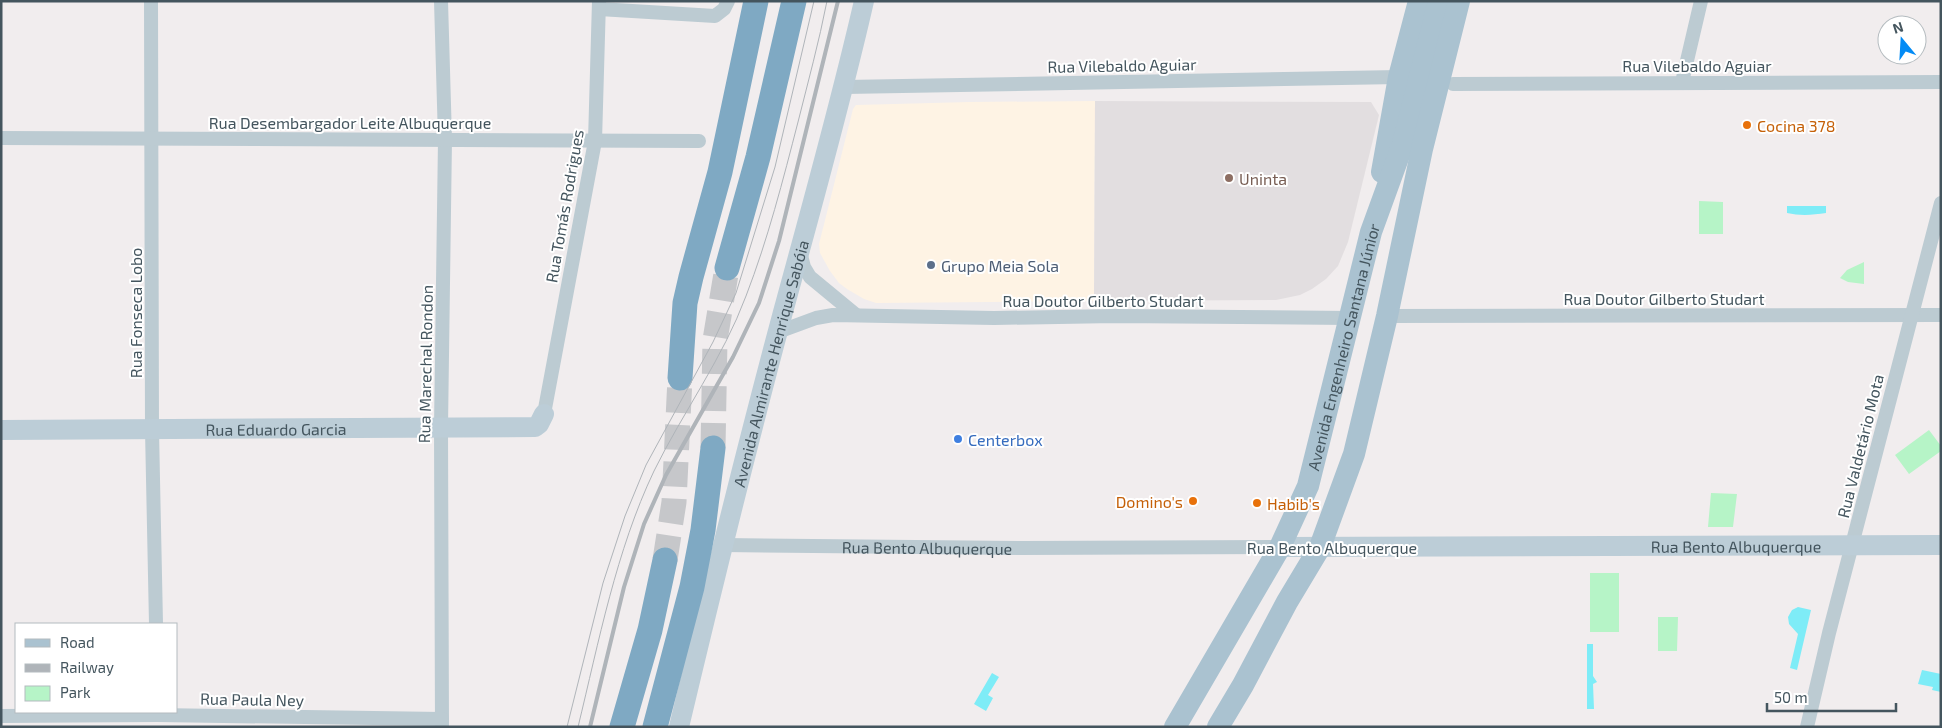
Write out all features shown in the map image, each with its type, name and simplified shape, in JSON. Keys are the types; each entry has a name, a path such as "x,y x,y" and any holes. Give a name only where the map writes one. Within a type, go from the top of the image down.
{"highway":[{"path":"680,378 686,303 691,276 720,172 756,1"},
{"path":"727,268 758,157 794,1"},
{"name":"Avenida Almirante Henrique Sabóia","path":"655,727 692,587 703,530 713,448"},
{"path":"622,727 650,630 665,560"}],"main road":[{"name":"Avenida Almirante Henrique Sabóia","path":"679,727 722,545 845,87 864,1"},
{"path":"1371,232 1399,77 1419,1"},
{"name":"Avenida Engenheiro Santana Júnior","path":"1218,727 1243,685 1287,602 1320,547 1354,454 1406,221 1412,147 1439,1"},
{"name":"Avenida Engenheiro Santana Júnior","path":"1175,727 1280,547 1308,486 1371,232 1412,147 1459,1"},
{"path":"1406,221 1435,160 1474,1"},
{"name":"Rua Eduardo Garcia","path":"1,430 535,426 538,425 544,414"},
{"name":"Rua Bento Albuquerque","path":"1280,547 1941,545"},
{"path":"1237,727 1243,685"}],"street":[{"name":"Rua Fonseca Lobo","path":"151,1 152,430 156,623"},
{"name":"Rua Marechal Rondon","path":"441,1 445,139 441,428 442,723"},
{"path":"599,5 715,16 724,9 728,1"},
{"path":"1682,82 1701,1"},
{"name":"Rua Tomás Rodrigues","path":"544,414 595,141 599,5"},
{"name":"Rua Vilebaldo Aguiar","path":"845,87 1399,77"},
{"name":"Rua Vilebaldo Aguiar","path":"1453,84 1941,82"},
{"name":"Rua Desembargador Leite Albuquerque","path":"1,138 699,141"},
{"name":"Rua Valdetário Mota","path":"1807,727 1941,203"},
{"path":"800,250 806,273 823,290 856,315"},
{"name":"Rua Doutor Gilberto Studart","path":"778,332 816,318 833,315 994,318 1124,316 1350,318"},
{"name":"Rua Doutor Gilberto Studart","path":"1386,316 1941,315"},
{"name":"Rua Bento Albuquerque","path":"722,545 1022,548 1280,547"},
{"name":"Rua Paula Ney","path":"1,716 442,723"}],"shaded area":[{"path":"1095,101 1094,301 876,303 864,299 847,289 839,283 830,271 820,253 819,244 853,109 856,105"},
{"name":"Uninta","path":"1095,101 1371,102 1379,115 1348,242 1338,266 1326,279 1312,289 1300,295 1276,300 1094,301"}],"green space":[{"path":"1699,201 1723,202 1723,234 1699,234"},
{"path":"1864,262 1864,284 1848,282 1840,278 1847,270"},
{"path":"1929,430 1941,446 1941,451 1909,474 1895,455"},
{"path":"1711,493 1737,494 1733,527 1708,527"},
{"path":"1590,573 1619,573 1619,632 1590,632"},
{"path":"1658,617 1678,617 1677,651 1658,651"}],"water":[{"path":"1787,206 1826,206 1826,213 1792,214 1787,213"},
{"path":"1798,607 1811,610 1797,670 1790,668 1798,634 1789,624 1788,617 1792,610"},
{"path":"1587,644 1593,644 1593,676 1597,682 1593,684 1594,709 1587,709"},
{"path":"1922,670 1941,674 1941,692 1932,690 1933,687 1918,684"},
{"path":"992,673 999,677 988,695 993,698 986,711 974,704"}],"tunnel":[{"path":"713,448 715,340 727,268"},
{"path":"665,560 674,502 680,378"}],"tram line":[{"path":"567,727 603,583 625,516 646,465 713,342 736,293 775,167 814,1"},
{"path":"578,727 601,629 619,564 641,501 665,449 726,341 737,319 754,275 787,166 827,1"}],"railway":[{"path":"590,727 624,587 644,524 666,475 733,357 759,303 779,241 838,1"}],"place":[{"name":"Cocina 378","path":"1747,125"},
{"name":"Uninta","path":"1229,178"},
{"name":"Grupo Meia Sola","path":"931,265"},
{"name":"Centerbox","path":"958,439"},
{"name":"Domino's","path":"1193,501"},
{"name":"Habib's","path":"1257,503"}]}
